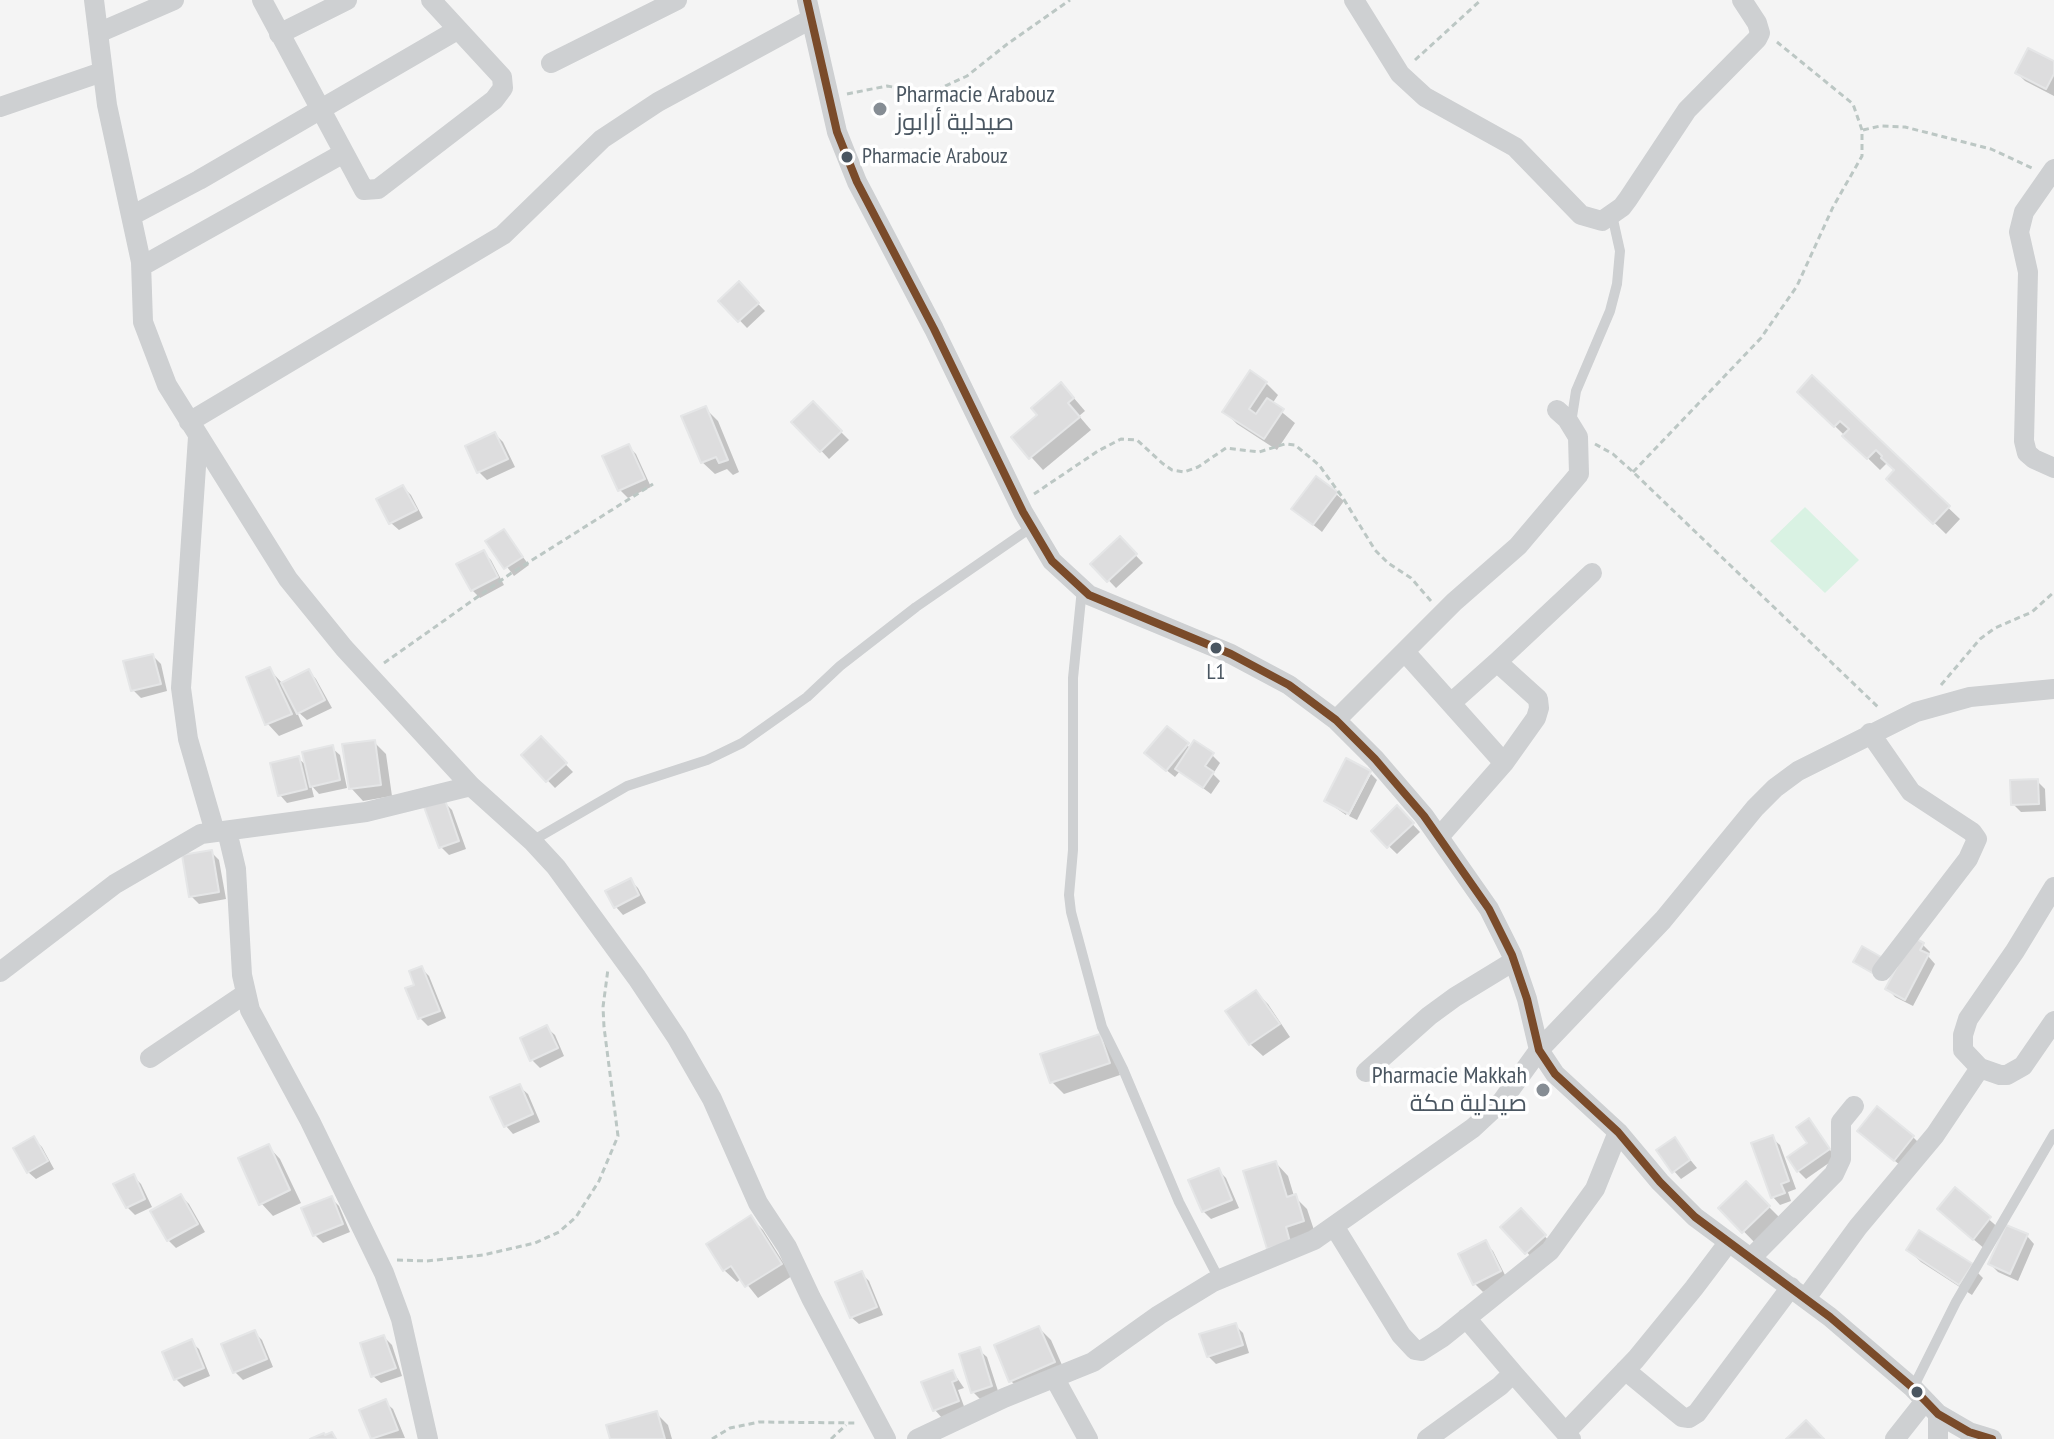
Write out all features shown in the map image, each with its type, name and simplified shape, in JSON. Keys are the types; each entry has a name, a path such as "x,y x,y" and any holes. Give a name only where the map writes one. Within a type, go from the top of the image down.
{"street":[{"path":"94,0 102,72 142,266 143,322 167,385 288,579 368,674 471,786 556,867 677,1038 712,1099 758,1203 787,1247 886,1439"},
{"path":"98,33 174,0"},
{"path":"262,0 364,190 378,189 494,100 503,88 502,77 431,0"},
{"path":"279,34 347,0"},
{"path":"551,63 677,0"},
{"path":"1354,0 1400,74 1425,97 1515,147 1581,215 1602,221 1628,199 1687,110 1757,39 1760,33 1757,23 1742,0"},
{"path":"194,429 503,235 602,139 809,9 837,132 857,182 1052,561 1082,589 1120,610 1231,654 1289,685 1336,720 1375,759 1439,837 1489,909 1514,961 1539,1050 1555,1074 1618,1132 1660,1182 1695,1217 1798,1293 1925,1401 1969,1432 1992,1439"},
{"path":"131,216 199,180 457,30"},
{"path":"0,107 102,72"},
{"path":"142,266 342,154"},
{"path":"2053,173 2024,212 2019,232 2028,272 2024,441 2027,453 2054,468"},
{"path":"1336,720 1430,625 1518,546 1579,474 1568,424"},
{"path":"194,429 181,688 188,739 236,869 245,994 250,1010 297,1096 377,1259 401,1319 417,1379 428,1439"},
{"path":"1451,703 1592,573"},
{"path":"1405,652 1504,763"},
{"path":"1439,837 1504,763 1536,718 1538,699 1497,662"},
{"path":"917,1439 1102,1356 1159,1315 1219,1279 1298,1247 1334,1226 1489,1115 1525,1073 1539,1050 1663,920 1755,808 1775,788 1823,756 1916,712 1970,697 2054,689"},
{"path":"1870,733 1911,792 1972,832 1977,839 1968,859 1882,971"},
{"path":"0,972 115,884 187,840 221,831 366,812 471,786"},
{"path":"2054,887 1968,1019 1963,1050 1980,1068 2000,1075 2013,1073 2023,1066 2054,1021"},
{"path":"1366,1072 1429,1016 1514,961"},
{"path":"150,1058 245,994"},
{"path":"1625,1370 1682,1417 1689,1418 1697,1413 1935,1135 1980,1068"},
{"path":"1752,1257 1834,1174 1841,1159 1841,1122 1854,1106"},
{"path":"1334,1226 1401,1335 1415,1350 1421,1351 1550,1251 1595,1189 1618,1132"},
{"path":"1466,1318 1568,1436 1694,1288 1723,1238"},
{"path":"1427,1439 1513,1373"},
{"path":"1055,1379 1088,1439"},
{"path":"1895,1439 1925,1401"},
{"path":"1925,1401 1938,1439"}],"lane":[{"path":"1568,424 1576,391 1610,311 1617,284 1620,251 1612,215"},
{"path":"532,841 627,786 707,760 742,743 807,697 840,666 916,607 1032,527"},
{"path":"1082,589 1073,678 1071,912 1102,1027 1179,1202 1219,1279"},
{"path":"1925,1401 1956,1302 2054,1134"}],"path":[{"path":"829,98 877,87 917,91 939,89 967,76 1070,0"},
{"path":"1400,74 1481,0"},
{"path":"1633,472 1761,338 1797,286 1833,207 1858,166 1863,149 1857,109 1795,59 1757,23"},
{"path":"1862,130 1880,126 1905,127 1991,149 2012,161 2053,173"},
{"path":"1568,424 1633,472 1893,722"},
{"path":"1020,504 1121,439 1137,440 1172,470 1184,472 1198,467 1226,448 1259,452 1285,444 1295,445 1319,465 1375,550 1427,594 1433,604 1430,625"},
{"path":"368,674 510,574 653,484"},
{"path":"1940,686 1980,639 1995,628 2032,612 2054,592"},
{"path":"377,1259 427,1261 483,1255 535,1243 559,1232 576,1217 599,1181 618,1136 606,1058 603,1007 611,944"},
{"path":"712,1439 730,1428 759,1422 848,1424 875,1420"},
{"path":"831,1439 848,1424"}],"green space":[{"path":"1805,507 1859,560 1825,593 1770,541"}],"building":[{"path":"2028,48 2054,61 2054,74 2046,89 2015,73"},
{"path":"739,281 759,303 738,322 718,301"},
{"path":"1250,370 1267,382 1249,409 1256,414 1267,398 1284,409 1264,439 1222,412"},
{"path":"1812,375 1950,506 1933,524 1886,479 1894,470 1876,450 1867,459 1842,436 1849,429 1840,421 1834,427 1797,392"},
{"path":"1061,382 1074,398 1068,403 1080,417 1029,459 1011,437 1037,415 1031,408"},
{"path":"813,401 842,431 820,452 791,422"},
{"path":"706,406 728,460 719,463 716,457 701,463 681,416"},
{"path":"495,432 508,459 477,473 465,446"},
{"path":"629,444 645,479 618,491 602,456"},
{"path":"1316,476 1338,492 1313,525 1291,509"},
{"path":"403,485 417,510 389,524 376,499"},
{"path":"504,529 523,557 504,569 485,541"},
{"path":"1120,536 1137,554 1107,582 1090,564"},
{"path":"484,550 498,577 471,591 456,564"},
{"path":"153,654 161,684 131,691 123,661"},
{"path":"270,667 292,714 265,725 246,677"},
{"path":"309,669 325,700 297,714 281,683"},
{"path":"1167,726 1189,743 1166,771 1144,753"},
{"path":"541,736 567,763 546,782 521,755"},
{"path":"375,740 381,785 349,789 342,744"},
{"path":"1194,740 1214,753 1205,766 1214,772 1203,788 1175,769"},
{"path":"333,745 340,780 310,787 302,752"},
{"path":"299,756 307,789 278,796 270,763"},
{"path":"1346,758 1371,771 1349,814 1324,801"},
{"path":"2038,779 2039,804 2011,805 2010,780"},
{"path":"445,800 459,841 439,848 424,807"},
{"path":"1397,805 1414,823 1387,848 1371,831"},
{"path":"212,850 219,892 189,897 182,855"},
{"path":"631,878 639,895 614,908 605,891"},
{"path":"1913,937 1924,943 1920,950 1929,954 1905,1000 1885,989"},
{"path":"1862,946 1883,958 1874,974 1853,962"},
{"path":"422,966 440,1011 418,1019 405,988 414,985 409,971"},
{"path":"1256,990 1280,1024 1249,1045 1225,1011"},
{"path":"547,1025 558,1048 530,1061 520,1038"},
{"path":"1100,1034 1110,1063 1050,1083 1040,1054"},
{"path":"520,1084 533,1114 504,1127 490,1097"},
{"path":"1877,1106 1914,1136 1894,1161 1857,1131"},
{"path":"1809,1118 1830,1149 1797,1172 1787,1157 1807,1143 1796,1127"},
{"path":"1773,1135 1789,1181 1781,1184 1785,1193 1771,1198 1751,1143"},
{"path":"34,1136 48,1161 27,1173 13,1148"},
{"path":"1675,1137 1690,1160 1672,1173 1656,1150"},
{"path":"269,1144 290,1190 259,1205 238,1158"},
{"path":"1276,1161 1287,1197 1296,1194 1304,1221 1286,1227 1290,1242 1267,1249 1243,1171"},
{"path":"1219,1168 1232,1200 1202,1212 1188,1180"},
{"path":"134,1174 145,1199 126,1208 113,1184"},
{"path":"1746,1181 1770,1206 1742,1233 1718,1208"},
{"path":"1955,1187 1991,1217 1973,1240 1937,1209"},
{"path":"181,1194 198,1224 167,1241 150,1211"},
{"path":"332,1196 343,1224 313,1236 301,1208"},
{"path":"1521,1208 1546,1235 1525,1254 1500,1227"},
{"path":"751,1215 782,1264 745,1287 731,1266 723,1271 706,1244"},
{"path":"2006,1225 2028,1234 2010,1274 1988,1264"},
{"path":"1919,1230 1973,1264 1959,1285 1906,1250"},
{"path":"1486,1240 1501,1271 1473,1285 1458,1254"},
{"path":"862,1271 877,1307 850,1318 835,1282"},
{"path":"1236,1323 1243,1345 1207,1357 1199,1334"},
{"path":"1039,1326 1055,1362 1009,1382 994,1345"},
{"path":"255,1330 267,1359 233,1373 221,1344"},
{"path":"384,1335 396,1368 371,1377 360,1343"},
{"path":"192,1339 204,1368 174,1380 162,1352"},
{"path":"980,1347 992,1386 971,1393 959,1354"},
{"path":"953,1370 957,1380 952,1382 959,1401 933,1411 921,1382"},
{"path":"386,1399 398,1430 371,1439 359,1410"},
{"path":"657,1411 665,1439 610,1439 606,1425"},
{"path":"1806,1420 1824,1439 1786,1439"},
{"path":"332,1432 336,1439 310,1439 324,1433"}],"transit line":[{"path":"807,0 837,132 857,182 934,329 1023,512 1052,561 1089,595 1231,654 1289,685 1336,720 1424,816 1489,909 1512,955 1539,1050 1555,1074 1618,1132 1660,1182 1695,1217 1830,1317 1913,1388 1938,1414 1969,1432 1992,1439"}],"place":[{"name":"Pharmacie Arabouz صيدلية أرابوز","path":"880,109"},
{"name":"Pharmacie Arabouz","path":"847,157"},
{"name":"L1","path":"1216,648"},
{"name":"Pharmacie Makkah صيدلية مكة","path":"1543,1090"}]}
